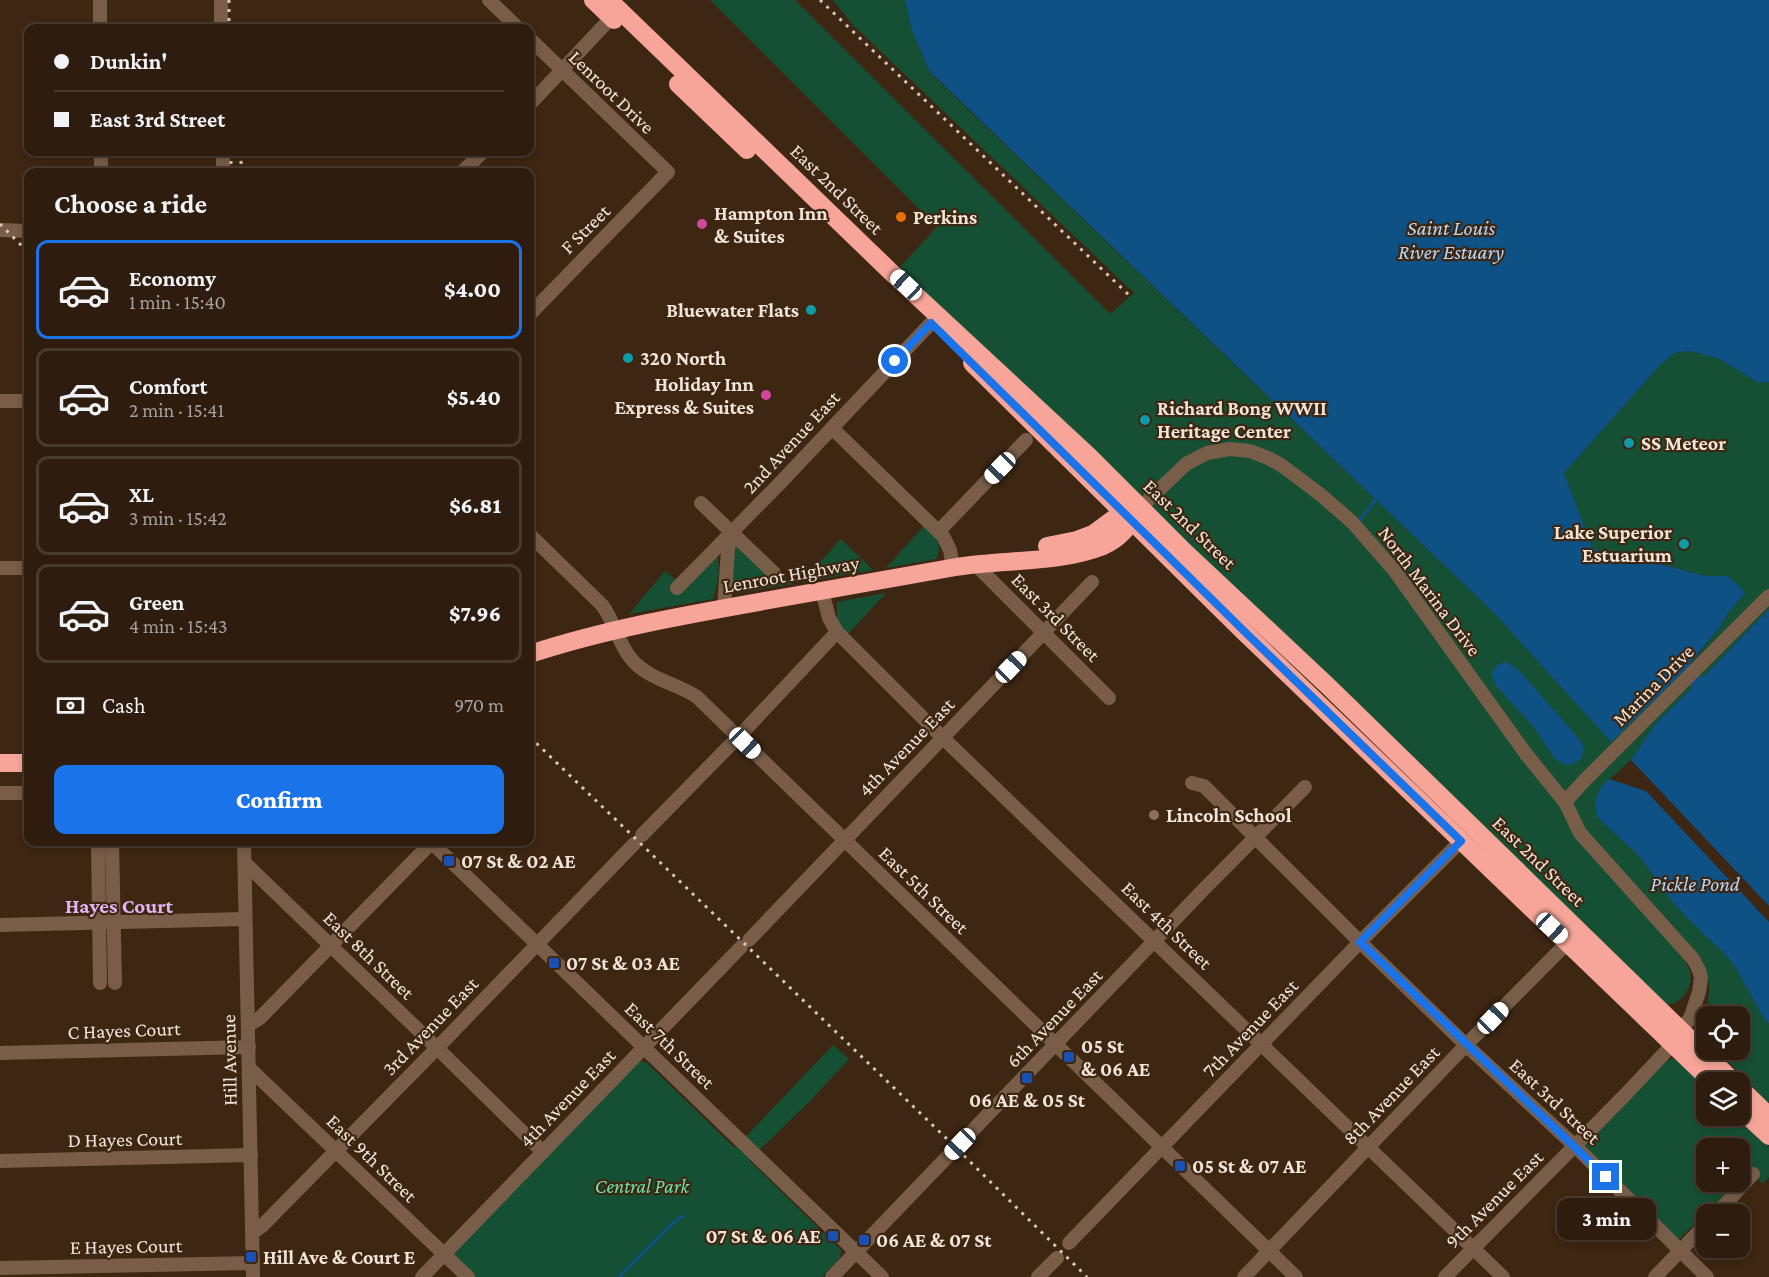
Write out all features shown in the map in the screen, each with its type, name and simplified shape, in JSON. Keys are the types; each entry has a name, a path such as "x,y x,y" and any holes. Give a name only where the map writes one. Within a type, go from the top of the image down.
{"highway":[{"name":"East 2nd Street","path":"593,0 617,7 719,123 934,320 1081,448 1132,514 1252,639 1461,841 1568,942 1677,1038 1721,1072"},
{"name":"East 2nd Street","path":"1132,514 1329,687 1474,830 1677,1038 1704,1072"},
{"name":"Lenroot Highway","path":"534,643 564,635 616,629 975,564 1006,554 1077,540 1132,514"},
{"name":"Lenroot Highway","path":"534,653 616,629"},
{"path":"0,763 24,763"},
{"path":"1750,1098 1769,1116"},
{"path":"1750,1118 1769,1136"}],"street":[{"path":"100,0 100,24"},
{"path":"221,0 221,24"},
{"path":"489,0 514,24"},
{"path":"534,100 617,7"},
{"name":"Lenroot Drive","path":"534,43 668,172"},
{"path":"466,168 479,156"},
{"name":"F Street","path":"534,310 668,172"},
{"path":"0,230 24,231"},
{"name":"2nd Avenue East","path":"677,588 934,320"},
{"path":"0,401 24,401"},
{"path":"831,428 939,531 948,543 953,568"},
{"path":"939,531 1026,440"},
{"name":"North Marina Drive","path":"1132,514 1191,460 1224,449 1244,449 1281,465 1345,516 1389,564 1526,754 1566,802 1580,833 1696,964 1701,978 1699,992 1693,1011 1677,1038"},
{"path":"701,503 775,574"},
{"path":"724,608 728,549 732,532"},
{"name":"East 5th Street","path":"534,539 602,605 635,664 648,673 679,686 697,697 1296,1277"},
{"name":"East 3rd Street","path":"975,564 1109,698"},
{"path":"0,568 24,568"},
{"name":"4th Avenue East","path":"422,1277 1092,582"},
{"name":"East 4th Street","path":"822,591 829,618 837,632 942,737 1503,1277"},
{"name":"Marina Drive","path":"1566,802 1582,782 1769,596"},
{"name":"3rd Avenue East","path":"252,1233 275,1213 437,1048 837,632"},
{"name":"East 3rd Street","path":"1192,783 1204,786 1360,942 1575,1146 1707,1277"},
{"name":"6th Avenue East","path":"832,1277 1305,787"},
{"path":"0,793 24,793"},
{"name":"7th Avenue East","path":"1069,1243 1461,841"},
{"path":"98,846 115,983"},
{"path":"100,983 112,846"},
{"name":"Hill Avenue","path":"244,846 253,1270"},
{"path":"249,1025 260,1018 428,846"},
{"name":"East 7th Street","path":"436,846 882,1277"},
{"name":"East 8th Street","path":"244,863 543,1152"},
{"path":"0,925 245,919"},
{"name":"8th Avenue East","path":"1244,1277 1568,942"},
{"name":"9th Avenue East","path":"1445,1277 1575,1146 1677,1038"},
{"name":"C Hayes Court","path":"0,1053 249,1047"},
{"name":"East 9th Street","path":"249,1068 468,1277"},
{"name":"D Hayes Court","path":"0,1161 250,1155"},
{"path":"1725,1204 1753,1174"},
{"path":"1655,1277 1696,1235"},
{"path":"1038,1277 1057,1258"},
{"name":"E Hayes Court","path":"0,1268 253,1270"}],"green space":[{"path":"710,0 795,0 1110,314 1134,293 853,25 833,0 905,0 911,28 929,72 1495,614 1611,741 1681,673 1691,683 1691,689 1656,723 1631,760 1601,787 1597,817 1639,856 1675,905 1725,954 1735,967 1769,1024 1769,1105 1750,1084 1750,1072 1739,1072 1726,1060 1750,1060 1750,1006 1707,1006 1709,982 1703,966 1687,945 1678,953 1691,975 1689,987 1677,1001 1666,1005 897,270 937,227"},
{"path":"1691,351 1719,359 1759,383 1769,382 1769,609 1703,677 1699,678 1690,664 1745,593 1727,576 1706,576 1617,553 1601,552 1591,547 1564,473 1660,365 1674,353"},
{"path":"925,525 939,545 936,559 886,568"},
{"path":"841,539 873,570 802,582"},
{"path":"734,544 779,571 792,584 738,593 732,581"},
{"path":"716,555 719,571 713,599 629,614 665,571 676,580"},
{"path":"886,593 847,635 837,621 837,602"},
{"name":"Central Park","path":"833,1045 849,1059 809,1102 749,1160 841,1250 840,1258 822,1277 474,1277 452,1255 635,1063 641,1061 647,1063 735,1148"},
{"path":"1674,1058 1696,1077 1696,1126 1747,1126 1769,1147 1769,1177 1763,1184 1750,1171 1750,1138 1696,1138 1696,1192 1727,1192 1715,1204 1696,1204 1696,1222 1678,1240 1586,1152 1584,1144 1665,1062"}],"water":[{"name":"Saint Louis River Estuary","path":"905,0 1769,0 1769,382 1759,383 1719,359 1691,351 1674,353 1660,365 1564,473 1592,547 1601,552 1617,553 1706,576 1727,576 1745,593 1690,663 1699,677 1705,675 1769,609 1769,906 1631,760 1656,723 1691,689 1691,683 1682,673 1611,742 1495,614 929,71 911,28"},
{"path":"1506,662 1518,669 1579,739 1584,748 1581,759 1568,766 1555,759 1533,726 1496,686 1491,673 1497,665"},
{"name":"Pickle Pond","path":"1609,779 1646,791 1769,922 1769,1024 1725,954 1675,905 1639,856 1597,817 1595,802 1601,787"}],"waterway":[{"path":"1360,520 1376,499"},
{"path":"619,1277 673,1223 683,1216"}],"railway":[{"path":"229,0 229,24"},
{"path":"820,0 1131,297"},
{"path":"231,156 231,168"},
{"path":"240,156 242,168"},
{"path":"0,224 24,248"},
{"path":"534,741 1087,1277"}],"place":[{"name":"Perkins","path":"901,217"},
{"name":"Hampton Inn & Suites","path":"702,224"},
{"name":"Bluewater Flats","path":"811,310"},
{"name":"320 North","path":"628,358"},
{"name":"Holiday Inn Express & Suites","path":"766,395"},
{"name":"Richard Bong WWII Heritage Center","path":"1145,420"},
{"name":"SS Meteor","path":"1629,443"},
{"name":"Lake Superior Estuarium","path":"1684,544"},
{"name":"Lincoln School","path":"1154,815"},
{"name":"07 St & 02 AE","path":"449,861"},
{"name":"07 St & 03 AE","path":"554,963"},
{"name":"05 St & 06 AE","path":"1069,1057"},
{"name":"06 AE & 05 St","path":"1027,1078"},
{"name":"05 St & 07 AE","path":"1180,1166"},
{"name":"07 St & 06 AE","path":"833,1236"},
{"name":"06 AE & 07 St","path":"864,1240"},
{"name":"Hill Ave & Court E","path":"251,1257"}],"district":[{"name":"Hayes Court","path":"119,906"}],"route":[{"path":"895,361 931,323 1461,841 1360,942 1606,1177"}]}
